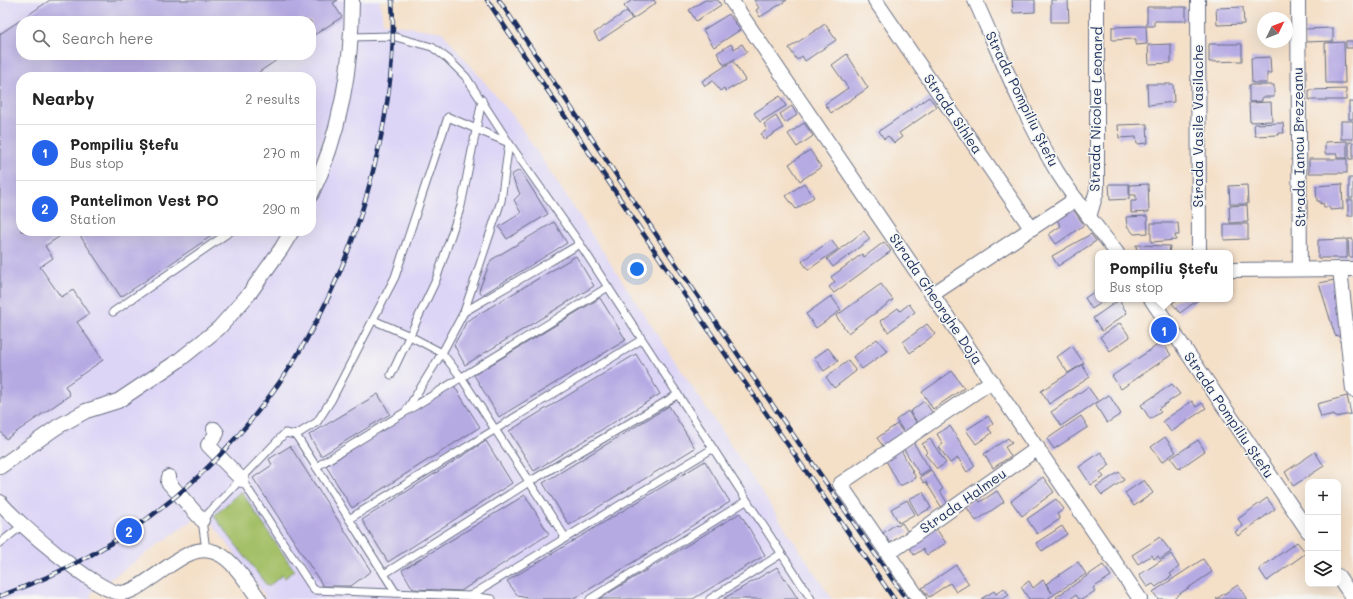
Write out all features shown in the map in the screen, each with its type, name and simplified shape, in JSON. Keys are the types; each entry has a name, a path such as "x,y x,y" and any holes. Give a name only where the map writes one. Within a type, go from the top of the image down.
{"street":[{"path":"316,185 322,172 334,134 345,86 351,37 352,0"},
{"name":"Strada Gheorghe Doja","path":"731,0 1140,599"},
{"name":"Strada Sihlea","path":"875,0 1030,228"},
{"name":"Strada Pompiliu Ștefu","path":"975,0 1040,141 1057,171 1076,199 1116,250"},
{"name":"Strada Nicolae Leonard","path":"1089,216 1097,190 1097,0"},
{"name":"Strada Vasile Vasilache","path":"1198,0 1199,250"},
{"name":"Strada Iancu Brezeanu","path":"1298,0 1300,269"},
{"path":"933,294 1030,228 1076,199"},
{"path":"0,467 51,431 86,411 118,401 178,361 219,328 249,294 289,236"},
{"path":"1233,270 1346,269 1353,390"},
{"name":"Strada Pompiliu Ștefu","path":"1153,302 1305,527"},
{"path":"919,599 840,484 992,381"},
{"path":"214,429 217,433 208,445 242,480"},
{"name":"Strada Halmeu","path":"888,554 1038,448"},
{"path":"169,477 168,482 202,520"},
{"path":"0,502 23,525 66,561 102,587 119,593 137,588 189,554 206,550 216,552 227,559 259,599"},
{"path":"1341,580 1353,598"}],"lane":[{"path":"351,37 392,36 432,47 448,58 466,77 509,143 580,244 641,340 811,599"},
{"path":"391,375 436,280 461,206 482,100"},
{"path":"206,550 202,520 242,480 285,433 296,435 317,422 332,399 395,277 448,117 509,143"},
{"path":"406,411 442,353 464,312 501,201 509,143"},
{"path":"113,312 224,236"},
{"path":"464,312 580,244"},
{"path":"316,466 608,287"},
{"path":"373,320 410,336 442,353 461,377 565,537"},
{"path":"349,519 641,340"},
{"path":"384,574 529,482 677,395"},
{"path":"296,435 396,593"},
{"path":"470,596 712,449"},
{"path":"242,480 314,590 470,596 492,599"},
{"path":"590,599 746,501"},
{"path":"0,543 23,525"},
{"path":"710,599 781,554"}],"shaded area":[{"path":"0,0 380,0 383,23 442,32 514,117 832,599 241,599 266,597 204,512 91,593 91,599 0,599"}],"green space":[{"path":"241,491 294,570 285,578 282,575 268,587 214,516"}],"building":[{"path":"50,0 338,0 333,3 342,17 316,34 316,16 26,16"},
{"path":"632,0 654,0 656,3 633,19 624,6"},
{"path":"705,0 718,0 721,5 696,21 689,10"},
{"path":"754,0 787,0 760,17 756,10 759,8"},
{"path":"1012,0 1035,0 1035,12 1013,13"},
{"path":"1051,0 1068,0 1069,22 1051,22"},
{"path":"1147,7 1186,7 1186,21 1154,21 1154,26 1147,26"},
{"path":"1243,7 1244,24 1217,25 1216,8"},
{"path":"627,11 632,19 599,41 594,33"},
{"path":"729,14 740,30 714,47 703,30"},
{"path":"16,23 16,60 277,60 259,72 16,72 16,236 60,236 45,246 53,258 40,267 61,297 73,290 89,314 77,322 103,360 65,386 70,395 6,439 0,431 0,34"},
{"path":"825,24 836,40 805,61 802,56 797,60 789,48"},
{"path":"1146,26 1147,44 1136,45 1136,39 1112,40 1112,27"},
{"path":"1333,28 1333,41 1305,42 1305,29"},
{"path":"1346,41 1353,41 1353,48 1346,48"},
{"path":"1344,42 1345,83 1326,83 1325,43"},
{"path":"731,44 734,49 742,44 747,52 724,65 717,53"},
{"path":"1171,44 1171,63 1149,64 1148,45"},
{"path":"1209,44 1242,44 1242,61 1209,62"},
{"path":"847,54 868,88 831,113 825,104 848,88 832,65"},
{"path":"1270,57 1271,73 1267,73 1267,83 1252,83 1251,58"},
{"path":"733,61 745,80 726,91 724,88 720,91 713,81 705,86 702,81"},
{"path":"1147,84 1173,84 1174,102 1148,105"},
{"path":"1249,85 1274,85 1274,97 1262,97 1262,101 1249,102"},
{"path":"1346,89 1346,100 1309,100 1309,90"},
{"path":"780,96 786,106 760,122 754,113"},
{"path":"929,97 937,107 899,133 902,137 894,143 888,136 884,139 879,131"},
{"path":"1271,102 1272,121 1250,122 1249,103"},
{"path":"1349,102 1353,102 1353,119 1349,119"},
{"path":"792,106 797,115 785,123 780,114"},
{"path":"776,116 783,128 764,140 761,134 767,130 764,124"},
{"path":"1341,121 1353,121 1353,139 1341,139"},
{"path":"804,123 813,136 797,147 788,134"},
{"path":"1283,123 1284,133 1279,133 1279,135 1255,136 1254,124"},
{"path":"1147,124 1148,143 1137,144 1136,137 1119,138 1118,125"},
{"path":"1347,141 1347,158 1337,158 1337,154 1325,154 1325,142"},
{"path":"1349,142 1353,142 1353,159 1349,159"},
{"path":"810,150 821,167 800,181 789,164"},
{"path":"1309,159 1347,159 1347,173 1309,173"},
{"path":"520,170 548,214 507,239 499,227 521,213 514,200 520,194 511,175"},
{"path":"1349,178 1353,178 1353,198 1349,198"},
{"path":"804,183 814,197 796,209 786,196"},
{"path":"1109,184 1129,184 1129,199 1110,200"},
{"path":"1148,184 1149,212 1131,213 1131,201 1136,201 1136,195 1130,195 1130,185"},
{"path":"1342,184 1343,209 1330,210 1330,207 1324,207 1323,203 1320,204 1320,201 1317,201 1316,186"},
{"path":"1247,185 1248,204 1230,204 1229,186"},
{"path":"1348,200 1353,200 1353,216 1348,216"},
{"path":"1247,205 1248,222 1230,223 1229,206"},
{"path":"1073,209 1084,225 1056,244 1049,234 1061,226 1057,220"},
{"path":"1147,216 1148,233 1134,234 1127,226 1126,217"},
{"path":"554,222 567,243 482,295 479,290 491,260"},
{"path":"1151,223 1178,223 1179,235 1175,235 1176,240 1151,242"},
{"path":"1224,224 1248,224 1248,239 1224,240"},
{"path":"864,231 870,239 833,267 827,259"},
{"path":"1091,234 1096,241 1058,266 1052,256"},
{"path":"80,236 212,236 121,297"},
{"path":"1347,239 1347,258 1318,258 1318,240"},
{"path":"1348,239 1353,239 1353,257 1349,257"},
{"path":"831,240 838,249 808,270 802,261"},
{"path":"884,242 891,251 834,293 829,287 835,282 831,277 862,254 864,257"},
{"path":"1136,245 1170,246 1169,250 1137,250"},
{"path":"576,256 594,286 465,365 454,345 467,321"},
{"path":"1335,280 1341,337 1335,335 1319,283"},
{"path":"881,284 893,300 848,333 836,316"},
{"path":"1095,291 1095,302 1102,302 1092,309 1085,298"},
{"path":"831,296 841,310 816,328 806,314"},
{"path":"600,298 626,340 499,417 474,375"},
{"path":"1116,302 1120,302 1127,313 1102,331 1093,318"},
{"path":"1174,302 1195,302 1180,313 1172,303"},
{"path":"909,304 915,312 888,332 880,321 898,308 900,311"},
{"path":"1120,323 1130,337 1110,351 1100,337"},
{"path":"927,324 935,334 910,353 903,342"},
{"path":"877,339 887,351 862,369 853,357"},
{"path":"1162,342 1171,355 1121,389 1112,376"},
{"path":"1072,346 1084,363 1068,373 1057,357"},
{"path":"828,348 838,361 824,371 814,358"},
{"path":"636,354 660,394 534,471 509,431"},
{"path":"848,361 856,371 834,388 826,377"},
{"path":"1082,365 1090,377 1049,404 1041,391"},
{"path":"952,371 964,388 933,409 922,392"},
{"path":"453,384 480,427 352,508 326,466"},
{"path":"1172,384 1180,394 1158,409 1161,412 1150,419 1141,405"},
{"path":"1088,387 1098,401 1061,426 1051,412"},
{"path":"378,394 390,414 321,456 309,435"},
{"path":"1109,395 1121,414 1107,423 1095,404"},
{"path":"1347,396 1351,414 1335,417 1334,414 1321,417 1317,404"},
{"path":"924,401 935,416 920,426 910,412"},
{"path":"1192,401 1196,407 1202,403 1206,408 1171,432 1163,421"},
{"path":"669,406 695,448 569,525 543,483"},
{"path":"908,411 919,426 907,436 896,420"},
{"path":"988,416 993,424 988,428 992,433 976,444 966,430"},
{"path":"1081,416 1088,427 1054,449 1047,439"},
{"path":"897,424 906,436 886,450 877,438"},
{"path":"950,426 975,466 967,472 958,458 950,463 939,447 943,444 937,434"},
{"path":"1165,437 1176,452 1162,462 1151,447"},
{"path":"1008,438 1012,443 1005,447 1011,456 993,468 984,454"},
{"path":"930,439 946,463 937,469 925,454 927,452 922,444"},
{"path":"1198,440 1205,451 1179,469 1171,458"},
{"path":"486,441 512,483 388,562 362,520"},
{"path":"913,442 930,469 920,475 903,448"},
{"path":"290,446 371,571 351,586 323,586 253,478 272,465 269,459"},
{"path":"900,448 916,478 900,486 884,457"},
{"path":"1101,452 1110,465 1100,472 1104,477 1091,485 1079,467"},
{"path":"1315,452 1324,466 1293,486 1285,472"},
{"path":"705,461 730,502 574,599 531,599 518,596 507,581"},
{"path":"931,470 943,489 940,491 948,504 942,508 926,482 924,483 920,477"},
{"path":"1119,472 1124,480 1102,495 1096,487"},
{"path":"1043,477 1054,492 1022,516 1011,501"},
{"path":"1144,480 1153,493 1134,506 1125,493"},
{"path":"997,491 1004,502 976,521 965,505 977,497 980,502"},
{"path":"923,492 931,508 918,515 909,499"},
{"path":"525,495 549,534 461,591 413,589 402,570"},
{"path":"1267,498 1275,509 1238,536 1235,532 1243,526 1238,519"},
{"path":"1056,499 1064,509 1057,514 1060,519 1037,534 1027,519"},
{"path":"907,500 915,514 899,523 891,509"},
{"path":"740,513 765,555 693,599 599,599"},
{"path":"902,523 908,532 890,543 883,533 896,524 898,526"},
{"path":"1062,526 1067,534 1042,551 1036,543"},
{"path":"935,527 946,543 927,555 923,549 914,555 908,545"},
{"path":"1160,537 1171,552 1160,559 1158,556 1154,559 1152,555 1138,564 1132,555"},
{"path":"1297,542 1305,552 1305,554 1267,581 1259,569"},
{"path":"1171,554 1179,567 1170,574 1172,576 1156,587 1153,584 1147,587 1139,575"},
{"path":"1203,559 1212,572 1172,599 1158,599 1153,592"},
{"path":"1078,562 1086,574 1047,599 1029,599 1021,587 1029,581 1033,588 1043,580 1052,593 1046,584"},
{"path":"956,565 969,584 956,592 950,583 929,597 922,588"},
{"path":"1103,565 1111,576 1093,588 1095,591 1083,599 1079,599 1076,595 1070,599 1058,599 1056,597"},
{"path":"777,567 798,599 723,599"},
{"path":"1238,585 1247,599 1216,599"},
{"path":"1004,588 1009,595 1003,599 981,599 994,591 996,594"}],"railway":[{"path":"0,596 69,566 133,529 190,484 240,433 284,376 320,313 350,246 372,175 382,132 389,88 393,44 392,0"},
{"path":"487,0 677,284 894,599"},
{"path":"499,0 684,276 906,599"}],"place":[{"name":"Pompiliu Ștefu","path":"1164,330"},
{"name":"Pantelimon Vest PO","path":"129,531"}]}
